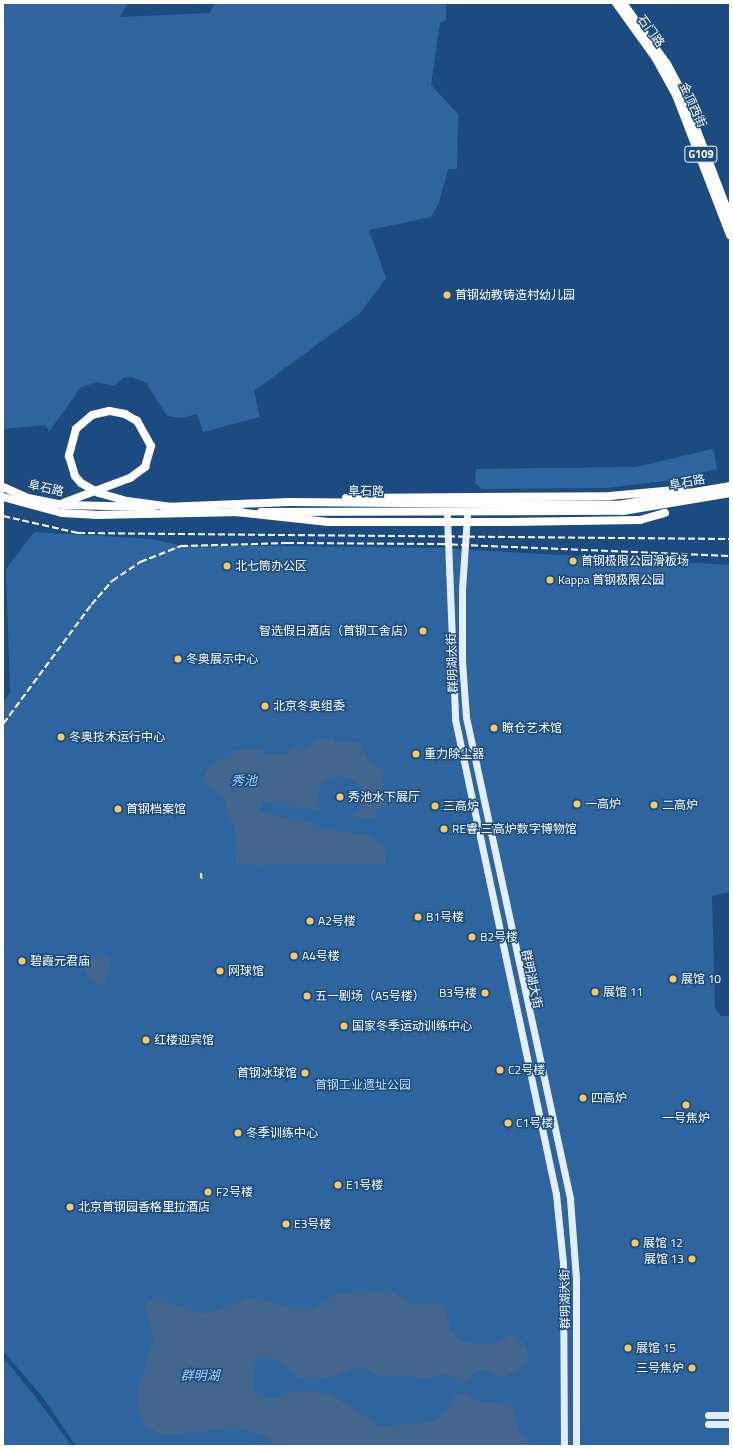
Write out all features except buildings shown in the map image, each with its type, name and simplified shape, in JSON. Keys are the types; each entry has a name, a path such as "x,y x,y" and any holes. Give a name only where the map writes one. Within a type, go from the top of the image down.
{"highway":[{"name":"石门路","path":"616,3 669,74"},
{"name":"石门路","path":"623,3 669,74"},
{"name":"金顶西街","path":"669,74 702,138 730,217"},
{"name":"金顶西街","path":"669,74 695,139 730,235"},
{"path":"63,503 130,478 146,468 151,446 137,421 125,414 109,411 92,415 76,429 69,456 81,483 99,493 127,501 172,507"},
{"name":"阜石路","path":"3,488 28,498 64,505 95,508 172,507 289,502 618,505 730,486"},
{"path":"289,502 372,496 524,498 610,496 685,489"},
{"name":"阜石路","path":"3,497 62,513 95,515 236,512 623,511 730,493"},
{"path":"236,512 328,522 640,520 665,513"}],"main road":[{"name":"群明湖大街","path":"447,516 455,719 556,1194 563,1264 564,1446"},
{"name":"群明湖大街","path":"467,516 462,590 466,717 570,1200 576,1279 576,1446"},
{"path":"708,1415 730,1415"},
{"path":"708,1424 730,1424"}],"green space":[{"path":"3,3 128,3 120,17 210,13 214,3 446,3 446,20 440,23 431,85 458,114 457,169 448,169 439,203 431,217 369,230 386,278 360,313 254,391 260,417 203,432 197,414 183,418 167,416 146,383 132,377 123,378 114,386 96,382 80,388 49,432 46,425 3,429"},
{"path":"713,449 717,469 665,481 606,488 482,489 475,483 476,469 636,467"},
{"name":"首钢工业遗址公园","path":"34,532 151,539 180,545 442,548 730,565 730,892 712,896 715,1008 721,1016 730,1016 730,1446 76,1446 41,1395 3,1351 3,702 10,693 6,569"},
{"path":"3,1357 34,1395 72,1446 3,1446"}],"water":[{"name":"秀池","path":"319,738 334,738 334,742 360,743 367,758 384,770 381,794 385,794 385,805 377,811 374,819 353,817 361,807 363,792 354,780 339,775 332,777 320,786 317,801 322,811 262,801 260,812 311,823 314,828 369,835 385,849 385,864 236,865 235,825 230,820 223,798 215,789 203,781 206,772 225,755 233,755 233,751 263,749 264,754 290,754 290,749 308,749"},
{"path":"100,955 108,958 111,964 103,986 88,976 82,964 84,958"},
{"name":"群明湖","path":"377,1291 393,1292 413,1305 439,1303 444,1307 451,1331 461,1341 477,1345 495,1343 514,1334 527,1348 528,1360 522,1368 502,1378 486,1370 477,1371 465,1381 446,1374 424,1380 412,1376 379,1376 364,1368 351,1369 338,1376 311,1380 294,1376 280,1362 267,1356 260,1358 254,1367 254,1387 259,1396 276,1399 293,1392 330,1393 380,1427 433,1422 448,1409 456,1395 466,1392 475,1401 509,1404 514,1410 518,1428 530,1446 274,1446 265,1436 240,1428 161,1435 146,1426 138,1410 137,1393 154,1338 145,1309 146,1302 159,1299 200,1313 212,1313 250,1297 298,1309 312,1309 338,1294"}],"railway":[{"path":"3,516 78,533 730,539"},
{"path":"3,724 91,605 112,581 140,562 181,546 287,543 441,544 730,556"},
{"path":"201,873 202,879"}],"place":[{"name":"首钢幼教铸造村幼儿园","path":"447,295"},
{"name":"首钢极限公园滑板场","path":"573,561"},
{"name":"北七筒办公区","path":"227,566"},
{"name":"Kappa 首钢极限公园","path":"550,580"},
{"name":"智选假日酒店（首钢工舍店）","path":"423,631"},
{"name":"冬奥展示中心","path":"178,659"},
{"name":"北京冬奥组委","path":"265,706"},
{"name":"瞭仓艺术馆","path":"494,728"},
{"name":"冬奥技术运行中心","path":"61,737"},
{"name":"重力除尘器","path":"416,754"},
{"name":"秀池水下展厅","path":"340,797"},
{"name":"一高炉","path":"577,804"},
{"name":"二高炉","path":"654,805"},
{"name":"三高炉","path":"435,806"},
{"name":"首钢档案馆","path":"118,809"},
{"name":"RE睿·三高炉数字博物馆","path":"444,829"},
{"name":"B1号楼","path":"418,917"},
{"name":"A2号楼","path":"310,921"},
{"name":"B2号楼","path":"472,937"},
{"name":"A4号楼","path":"294,956"},
{"name":"碧霞元君庙","path":"22,961"},
{"name":"网球馆","path":"220,971"},
{"name":"展馆 10","path":"673,979"},
{"name":"展馆 11","path":"595,992"},
{"name":"B3号楼","path":"485,993"},
{"name":"五一剧场（A5号楼）","path":"307,996"},
{"name":"国家冬季运动训练中心","path":"344,1026"},
{"name":"红楼迎宾馆","path":"146,1040"},
{"name":"C2号楼","path":"500,1070"},
{"name":"首钢冰球馆","path":"305,1073"},
{"name":"四高炉","path":"583,1098"},
{"name":"一号焦炉","path":"686,1105"},
{"name":"C1号楼","path":"508,1123"},
{"name":"冬季训练中心","path":"238,1133"},
{"name":"E1号楼","path":"338,1185"},
{"name":"F2号楼","path":"208,1192"},
{"name":"北京首钢园香格里拉酒店","path":"70,1207"},
{"name":"E3号楼","path":"286,1224"},
{"name":"展馆 12","path":"635,1243"},
{"name":"展馆 13","path":"692,1259"},
{"name":"展馆 15","path":"628,1348"},
{"name":"三号焦炉","path":"692,1368"}]}
